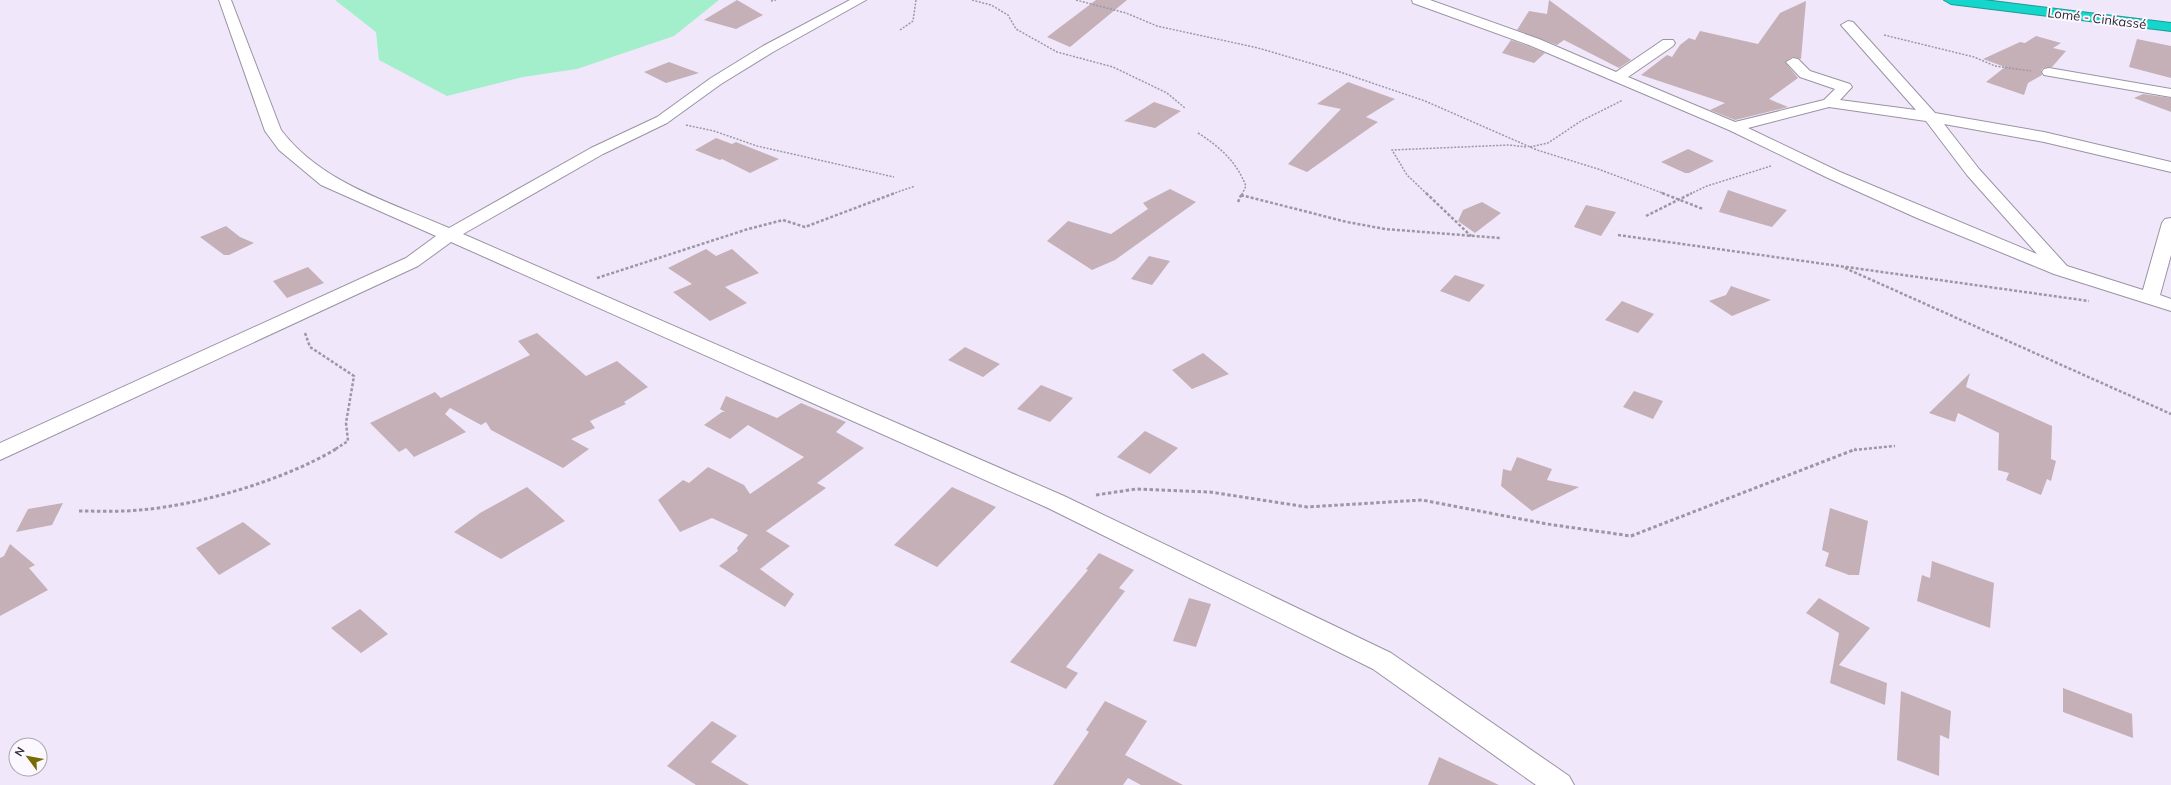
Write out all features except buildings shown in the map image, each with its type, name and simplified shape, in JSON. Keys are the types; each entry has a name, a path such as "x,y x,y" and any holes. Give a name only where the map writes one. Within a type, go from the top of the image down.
{"highway":[{"name":"Lomé - Cinkassé","path":"1951,0 2171,27"}],"street":[{"path":"225,0 273,131 285,147 327,181 570,286 1056,502 1382,661 1559,785"},
{"path":"0,452 412,262 449,235 597,151 662,120 716,81 768,49 860,0"},
{"path":"1418,0 1534,42 1734,127 1922,214 2061,270 2150,297 2171,305"},
{"path":"1848,25 1929,115 1972,172 2061,270"},
{"path":"1617,78 1668,43"},
{"path":"1793,62 1805,74 1846,87 1829,103"},
{"path":"2049,72 2171,93"},
{"path":"1734,127 1829,103 1929,115 2119,152 2171,166"},
{"path":"2150,297 2171,223"}],"path":[{"path":"770,1 776,0"},
{"path":"900,30 912,24 916,18 916,0"},
{"path":"972,0 991,5 1008,15 1016,29 1057,52 1113,67 1167,93 1186,108"},
{"path":"1076,0 1126,13 1157,26 1258,48 1337,71 1425,100 1530,147 1598,169 1703,209"},
{"path":"1848,25 1974,57 1995,66 2049,72"},
{"path":"1471,236 1407,175 1392,150 1508,145 1530,147 1548,143 1581,120 1615,102 1648,91"},
{"path":"662,120 714,131 757,146 894,177"},
{"path":"1198,133 1223,150 1240,170 1246,186 1238,202"},
{"path":"1646,216 1706,186 1779,163 1794,156"},
{"path":"570,286 628,269 666,254 783,220 805,227 915,186"},
{"path":"1241,195 1347,222 1385,229 1500,238"},
{"path":"1618,235 2093,301"},
{"path":"1840,266 2171,414"},
{"path":"79,511 140,510 193,502 231,492 314,462 348,441 346,423 354,376 310,347 299,314"},
{"path":"1092,496 1136,489 1210,492 1307,507 1422,500 1547,524 1632,536 1858,448 1894,446"}],"green space":[{"path":"335,0 719,0 674,36 577,69 523,77 447,96 379,60 376,32"}]}
